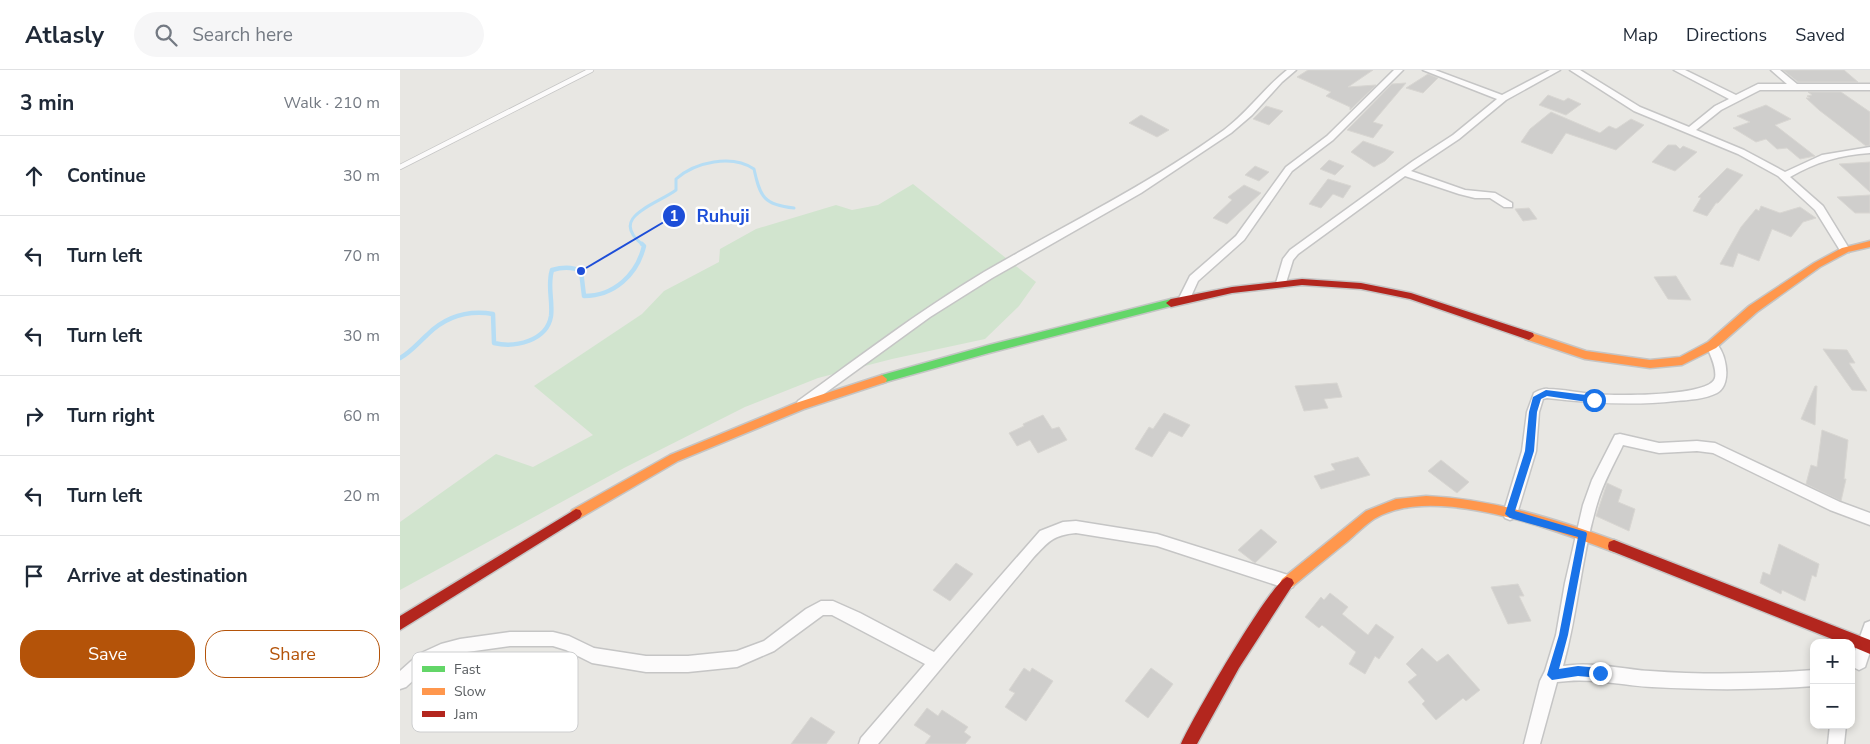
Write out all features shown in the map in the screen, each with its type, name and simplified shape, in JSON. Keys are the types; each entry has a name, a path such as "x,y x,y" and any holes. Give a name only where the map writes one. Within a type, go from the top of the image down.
{"main road":[{"path":"400,624 587,507 674,458 800,406 900,373 1184,300 1281,283 1321,282 1361,286 1411,296 1563,349 1616,360 1650,364 1682,361 1712,345 1752,309 1817,265 1845,250 1870,244"},
{"path":"1189,744 1204,714 1248,640 1288,582 1362,520 1374,512 1396,504 1433,500 1447,501 1510,514 1583,534 1749,598 1863,656"}],"street":[{"path":"800,406 926,314 988,275 1138,191 1228,131 1279,80 1292,70"},
{"path":"1184,300 1194,279 1240,238 1290,169 1300,159 1330,138 1399,70"},
{"path":"1427,70 1502,98"},
{"path":"1281,283 1288,259 1294,252 1460,134 1502,98 1556,70"},
{"path":"1574,70 1636,109 1741,152 1785,176 1818,208 1845,250"},
{"path":"1678,70 1737,98"},
{"path":"1775,70 1795,87"},
{"path":"1689,132 1718,108 1758,87 1870,88"},
{"path":"1785,176 1830,154 1870,150"},
{"path":"1404,172 1462,192 1475,195 1490,195 1508,206"},
{"path":"1510,514 1530,451 1533,412 1538,396 1546,393 1614,400 1643,400 1698,394 1714,389 1721,380 1721,369 1712,345"},
{"path":"1532,744 1544,689 1552,675 1564,635 1590,505 1599,480 1618,440 1623,438 1659,448 1697,446 1715,448 1835,506 1870,519"},
{"path":"867,744 1036,543 1045,535 1063,528 1076,527 1157,540 1288,582"},
{"path":"441,652 460,646 510,639 553,639 569,642 592,655 646,664 688,664 737,659 769,646 821,608 833,608 935,661"},
{"path":"1863,656 1870,628"},
{"path":"400,682 412,671"},
{"path":"1552,675 1578,671 1651,679 1772,681 1810,678"},
{"path":"1836,744 1838,729"}],"lane":[{"path":"400,167 591,70"}],"green space":[{"path":"913,184 1036,282 1019,306 985,339 892,359 818,378 745,407 624,468 400,590 400,522 496,454 533,467 593,435 534,386 642,314 664,291 719,262 720,249 756,229 836,205 852,210 878,205"}],"building":[{"path":"1308,70 1373,70 1348,87 1376,85 1350,110 1350,107 1326,96 1331,92 1297,77"},
{"path":"1783,70 1844,70 1858,82 1798,82"},
{"path":"1428,74 1438,78 1423,93 1406,88"},
{"path":"1406,83 1373,122 1383,125 1373,138 1347,130 1392,84"},
{"path":"1808,92 1841,92 1870,112 1870,145 1866,146 1819,110 1806,98 1810,98 1807,96 1812,95"},
{"path":"1548,95 1564,101 1568,98 1581,104 1566,115 1539,105"},
{"path":"1766,105 1791,119 1775,125 1815,156 1800,159 1787,148 1777,149 1766,139 1756,142 1733,128 1750,122 1737,116"},
{"path":"1266,106 1283,111 1269,125 1253,119"},
{"path":"1551,112 1600,133 1609,126 1616,129 1631,119 1644,125 1616,150 1566,133 1552,154 1521,142 1530,129"},
{"path":"1141,115 1169,130 1157,137 1129,123"},
{"path":"1363,141 1394,152 1385,161 1374,167 1351,152"},
{"path":"1668,145 1676,145 1680,149 1683,146 1697,152 1675,171 1652,162"},
{"path":"1329,160 1344,166 1335,175 1320,169"},
{"path":"1870,162 1870,192 1839,164"},
{"path":"1255,166 1269,172 1259,181 1245,175"},
{"path":"1727,168 1743,175 1716,203 1707,216 1693,211 1701,198 1698,197"},
{"path":"1328,179 1351,186 1343,198 1333,194 1321,208 1309,204"},
{"path":"1244,185 1261,193 1227,224 1213,218 1232,200 1228,197"},
{"path":"1870,195 1870,213 1855,213 1837,197"},
{"path":"1761,206 1780,213 1800,207 1816,218 1803,222 1791,237 1772,229 1759,261 1738,253 1733,267 1720,264 1741,227 1756,209 1759,211"},
{"path":"1529,208 1537,219 1523,221 1515,209"},
{"path":"1676,276 1691,300 1668,299 1654,277"},
{"path":"1823,349 1847,350 1855,363 1849,363 1867,391 1852,390"},
{"path":"1337,383 1342,397 1324,399 1328,408 1304,411 1295,386"},
{"path":"1815,386 1817,386 1815,425 1801,419"},
{"path":"1164,413 1190,425 1182,437 1169,431 1152,457 1135,449 1149,427 1153,429"},
{"path":"1043,415 1052,429 1059,427 1067,440 1038,453 1030,440 1017,446 1009,433"},
{"path":"1822,430 1848,440 1844,479 1846,479 1841,501 1806,484 1811,465 1817,467"},
{"path":"1358,457 1370,475 1321,489 1314,476 1335,470 1331,464"},
{"path":"1441,460 1469,482 1457,493 1428,471"},
{"path":"1607,483 1622,490 1618,502 1635,509 1629,531 1596,516"},
{"path":"1261,529 1277,542 1255,563 1238,550"},
{"path":"1779,544 1819,564 1816,577 1812,575 1805,601 1782,590 1781,594 1760,583 1763,572 1770,575"},
{"path":"956,563 973,574 950,601 933,590"},
{"path":"1518,584 1524,596 1519,596 1531,621 1508,624 1491,587"},
{"path":"1330,593 1348,607 1342,614 1368,635 1376,624 1394,637 1379,659 1375,656 1365,674 1349,664 1356,652 1322,625 1319,628 1305,617 1321,597 1324,600"},
{"path":"1422,648 1437,662 1448,654 1480,690 1466,701 1463,698 1436,720 1422,704 1425,701 1408,682 1417,675 1406,664"},
{"path":"1024,668 1030,672 1032,668 1053,681 1026,721 1005,707 1015,693 1009,690"},
{"path":"1151,668 1173,684 1148,718 1125,701"},
{"path":"927,708 938,716 942,710 968,727 964,732 971,737 965,744 925,744 931,736 914,725"},
{"path":"811,717 835,732 826,744 791,744"}],"waterway":[{"path":"400,358 441,324 449,319 466,314 493,314 494,343 520,343 537,337 548,325 551,316 550,282 552,270 574,268 581,271 584,296 595,295 614,288 630,275 641,256 644,246 633,235 630,227 632,219 647,207 676,190 676,179 703,164 725,161 745,164 754,169 761,193 765,198 776,205 794,208"}],"traffic: fast":[{"path":"882,379 989,349 1171,303"}],"traffic: slow":[{"path":"1529,336 1585,355 1650,364 1682,361 1712,345 1753,309 1817,265 1845,250 1870,244"},
{"path":"576,514 674,458 800,406 882,379"},
{"path":"1287,583 1370,515 1396,505 1426,501 1458,502 1526,516 1614,546"}],"traffic: jam":[{"path":"1171,303 1232,290 1302,282 1361,286 1411,296 1529,336"},
{"path":"400,624 576,514"},
{"path":"1614,546 1870,647"},
{"path":"1189,744 1234,663 1287,583"}],"place":[{"name":"Ruhuji","path":"581,271"}],"route":[{"path":"1594,400 1546,393 1537,397 1533,412 1530,451 1512,502 1510,514 1583,534 1572,583 1564,635 1552,675 1578,671 1600,673"}]}
